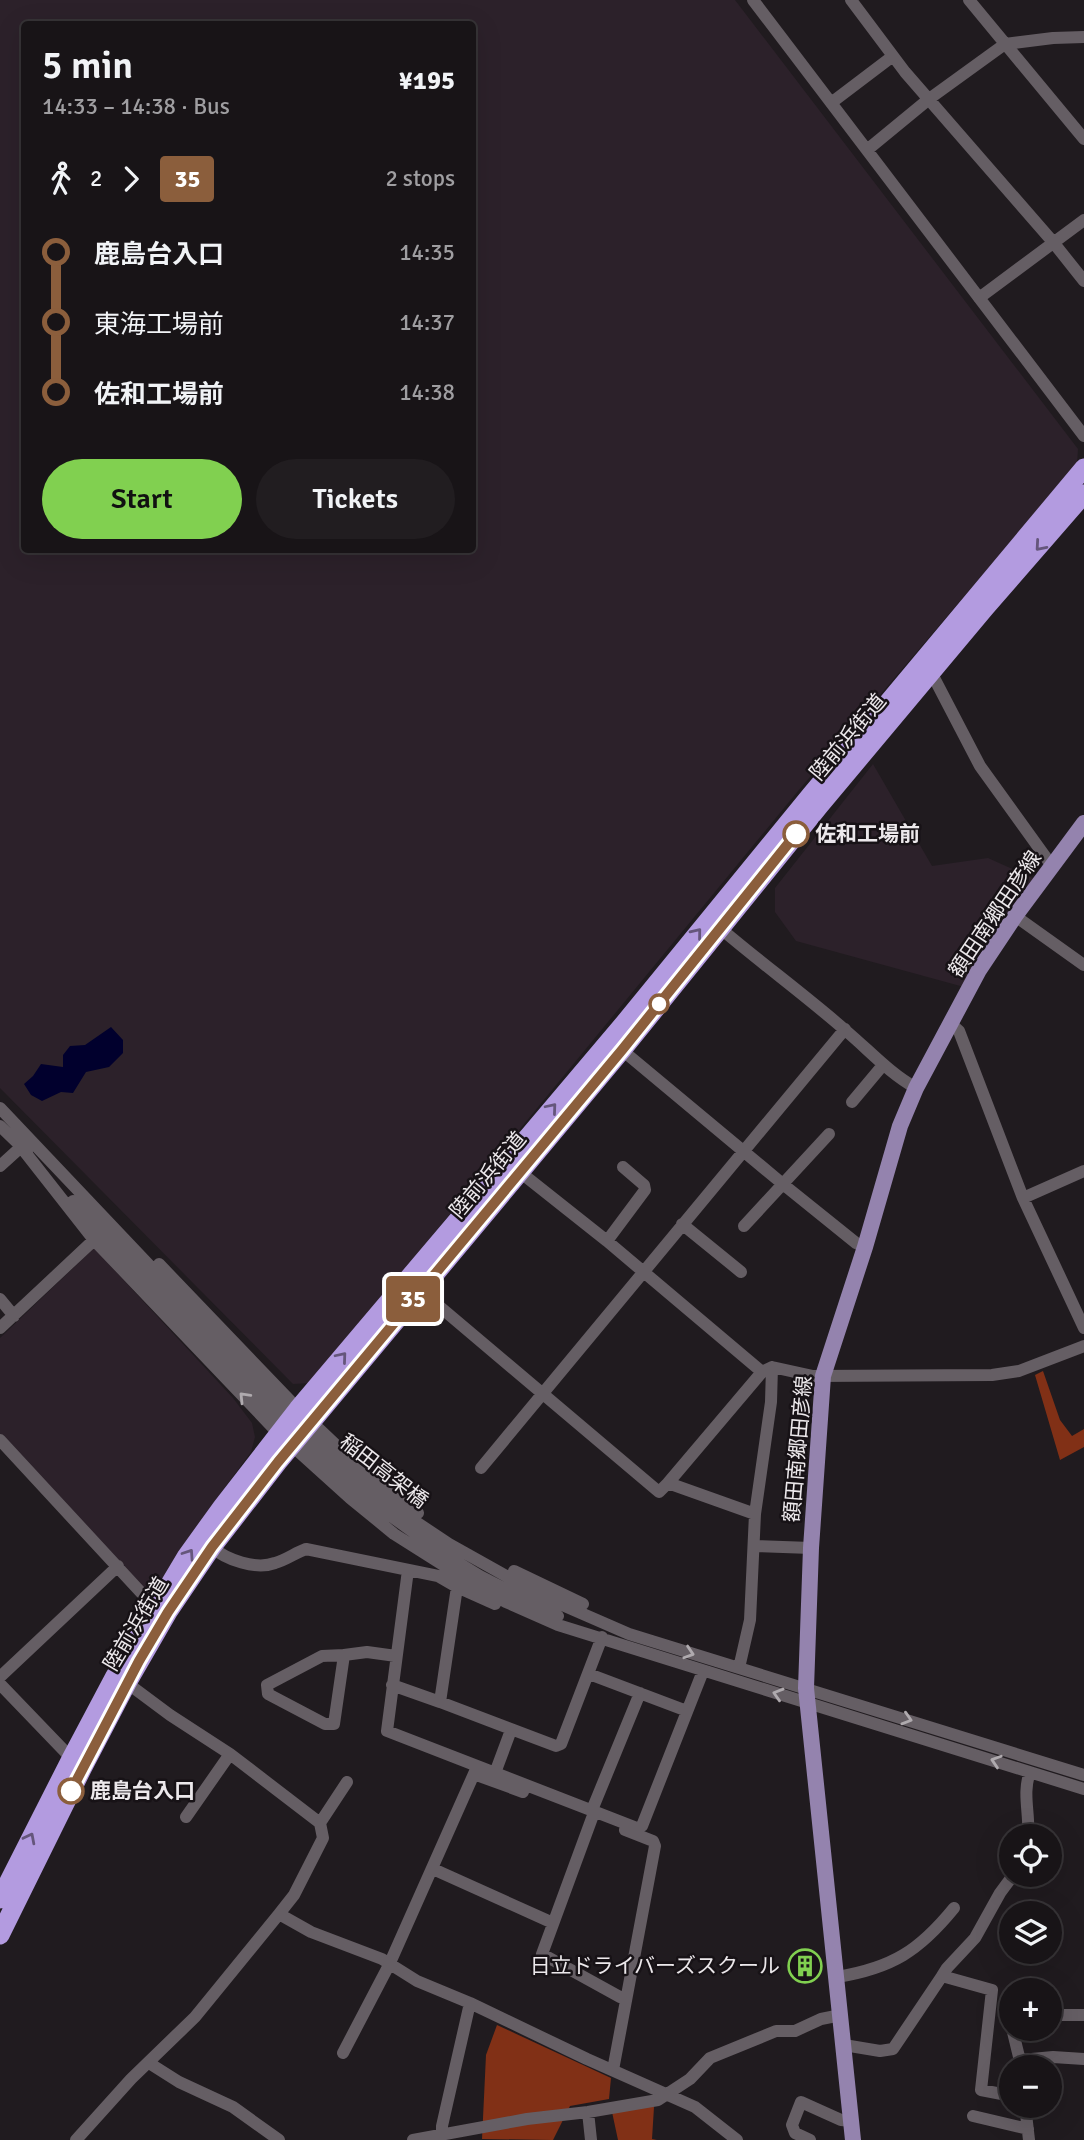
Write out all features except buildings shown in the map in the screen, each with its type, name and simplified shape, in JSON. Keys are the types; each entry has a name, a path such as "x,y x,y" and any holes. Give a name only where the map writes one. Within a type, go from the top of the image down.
{"highway":[{"name":"陸前浜街道","path":"0,1899 76,1763 127,1682 194,1547 810,796 1084,468"},
{"name":"陸前浜街道","path":"304,1416 420,1290 520,1172 931,673 1084,494"},
{"name":"陸前浜街道","path":"2,1926 115,1676 162,1609 212,1547 285,1439"}],"main road":[{"name":"額田南郷田彦線","path":"853,2140 807,1696 811,1548 823,1376 865,1247 900,1126 916,1088 979,970 1084,822"}],"street":[{"path":"752,0 1084,436"},
{"path":"851,0 893,56 1084,281"},
{"path":"969,0 1084,139"},
{"path":"867,150 929,99 1005,44 1084,37"},
{"path":"831,103 893,56"},
{"path":"979,298 1084,220"},
{"path":"931,673 980,766 1052,866"},
{"path":"1015,916 1084,965"},
{"path":"720,928 845,1029 883,1065 916,1088"},
{"path":"950,1023 958,1031 1023,1198 1084,1328"},
{"path":"481,1468 845,1029"},
{"path":"622,1050 784,1185 856,1243 865,1247"},
{"path":"852,1102 883,1065"},
{"path":"0,1108 94,1240 285,1439 394,1534 443,1565 506,1602 558,1625 701,1674 807,1696 1084,1775"},
{"path":"0,1126 25,1142 104,1207 304,1416 354,1462 409,1507 452,1536 494,1561 618,1620 661,1644 739,1668 807,1696 1084,1789"},
{"path":"744,1226 829,1135"},
{"path":"0,1166 25,1142"},
{"path":"25,1142 62,1181"},
{"path":"607,1241 645,1190 644,1185 623,1167"},
{"path":"1023,1198 1084,1171"},
{"path":"520,1172 767,1369 813,1376 992,1375 1019,1371 1084,1346"},
{"name":"稲田高架橋","path":"62,1181 308,1447 363,1496 453,1559 601,1641"},
{"name":"稲田高架橋","path":"62,1181 315,1440 398,1510 544,1597 629,1634 661,1644"},
{"path":"682,1224 741,1272"},
{"path":"0,1328 94,1240"},
{"path":"420,1290 659,1492 767,1369"},
{"path":"0,1299 14,1316"},
{"path":"739,1668 750,1620 755,1514 771,1402 767,1369"},
{"path":"0,1440 147,1599 162,1609"},
{"path":"668,1483 755,1514"},
{"path":"754,1545 811,1548"},
{"path":"212,1547 221,1556 248,1564 274,1564 306,1549 438,1576 553,1630 601,1641"},
{"path":"0,1677 118,1566"},
{"path":"408,1570 387,1731 475,1770 592,1814 637,1828 642,1826 701,1674"},
{"path":"440,1702 457,1587"},
{"path":"392,1685 556,1746 561,1745 601,1641"},
{"path":"344,1655 334,1724 325,1724 268,1694 267,1685 322,1656 367,1652 396,1656"},
{"path":"589,1674 687,1711"},
{"path":"76,2140 131,2079 195,2017 294,1895 323,1838 320,1824 230,1754 170,1715 127,1682"},
{"path":"0,1684 76,1763"},
{"path":"626,1998 542,1954 592,1814 640,1693"},
{"path":"495,1773 511,1730"},
{"path":"186,1817 230,1754"},
{"path":"475,1770 495,1773 653,1841 655,1846 612,2070"},
{"path":"343,2053 389,1965 475,1770"},
{"path":"1027,1824 1026,1782 1030,1772"},
{"path":"320,1824 347,1783"},
{"path":"433,1869 553,1923"},
{"path":"844,2045 880,2051 893,2049 947,1968 975,1938 1004,1887"},
{"path":"837,1977 862,1973 902,1958 917,1948 954,1908"},
{"path":"279,1914 311,1932 382,1959 417,1981 695,2107 737,2140"},
{"path":"942,1976 992,1990 981,2090 999,2093"},
{"path":"442,2133 470,2003"},
{"path":"413,2140 527,2119 658,2100 690,2079 710,2058 776,2031 795,2031 821,2019 841,2015"},
{"path":"1062,2015 1084,2015"},
{"path":"1062,2058 1084,2059"},
{"path":"149,2063 179,2082 233,2107 279,2140"},
{"path":"810,2140 795,2133 792,2125 801,2102 841,2120 851,2121"},
{"path":"588,2112 591,2140"},
{"path":"973,2116 1028,2134"}],"shaded area":[{"path":"0,0 735,0 1078,449 1077,464 798,791 311,1383 293,1384 0,1088"},
{"path":"873,764 932,866 988,858 1035,879 964,987 796,941 775,912 775,888"},
{"path":"111,1027 123,1040 123,1053 109,1067 86,1072 73,1093 61,1092 42,1101 31,1095 24,1084 41,1064 63,1067 63,1055 70,1046 85,1045"},
{"path":"94,1248 233,1398 252,1423 255,1437 251,1452 212,1505 152,1597 0,1436 0,1338"},
{"path":"1043,1371 1060,1420 1072,1436 1084,1429 1084,1447 1060,1460 1035,1375"},
{"path":"497,2025 611,2078 609,2099 570,2106 553,2140 482,2139 486,2055"},
{"path":"654,2107 652,2139 657,2140 618,2140 612,2112"}],"bus line":[{"name":"35","path":"71,1791 139,1661 181,1591 212,1547 278,1462 622,1050 796,834"}],"place":[{"name":"佐和工場前","path":"796,834"},
{"name":"鹿島台入口","path":"71,1791"},
{"name":"日立ドライバーズスクール","path":"805,1966"}]}
